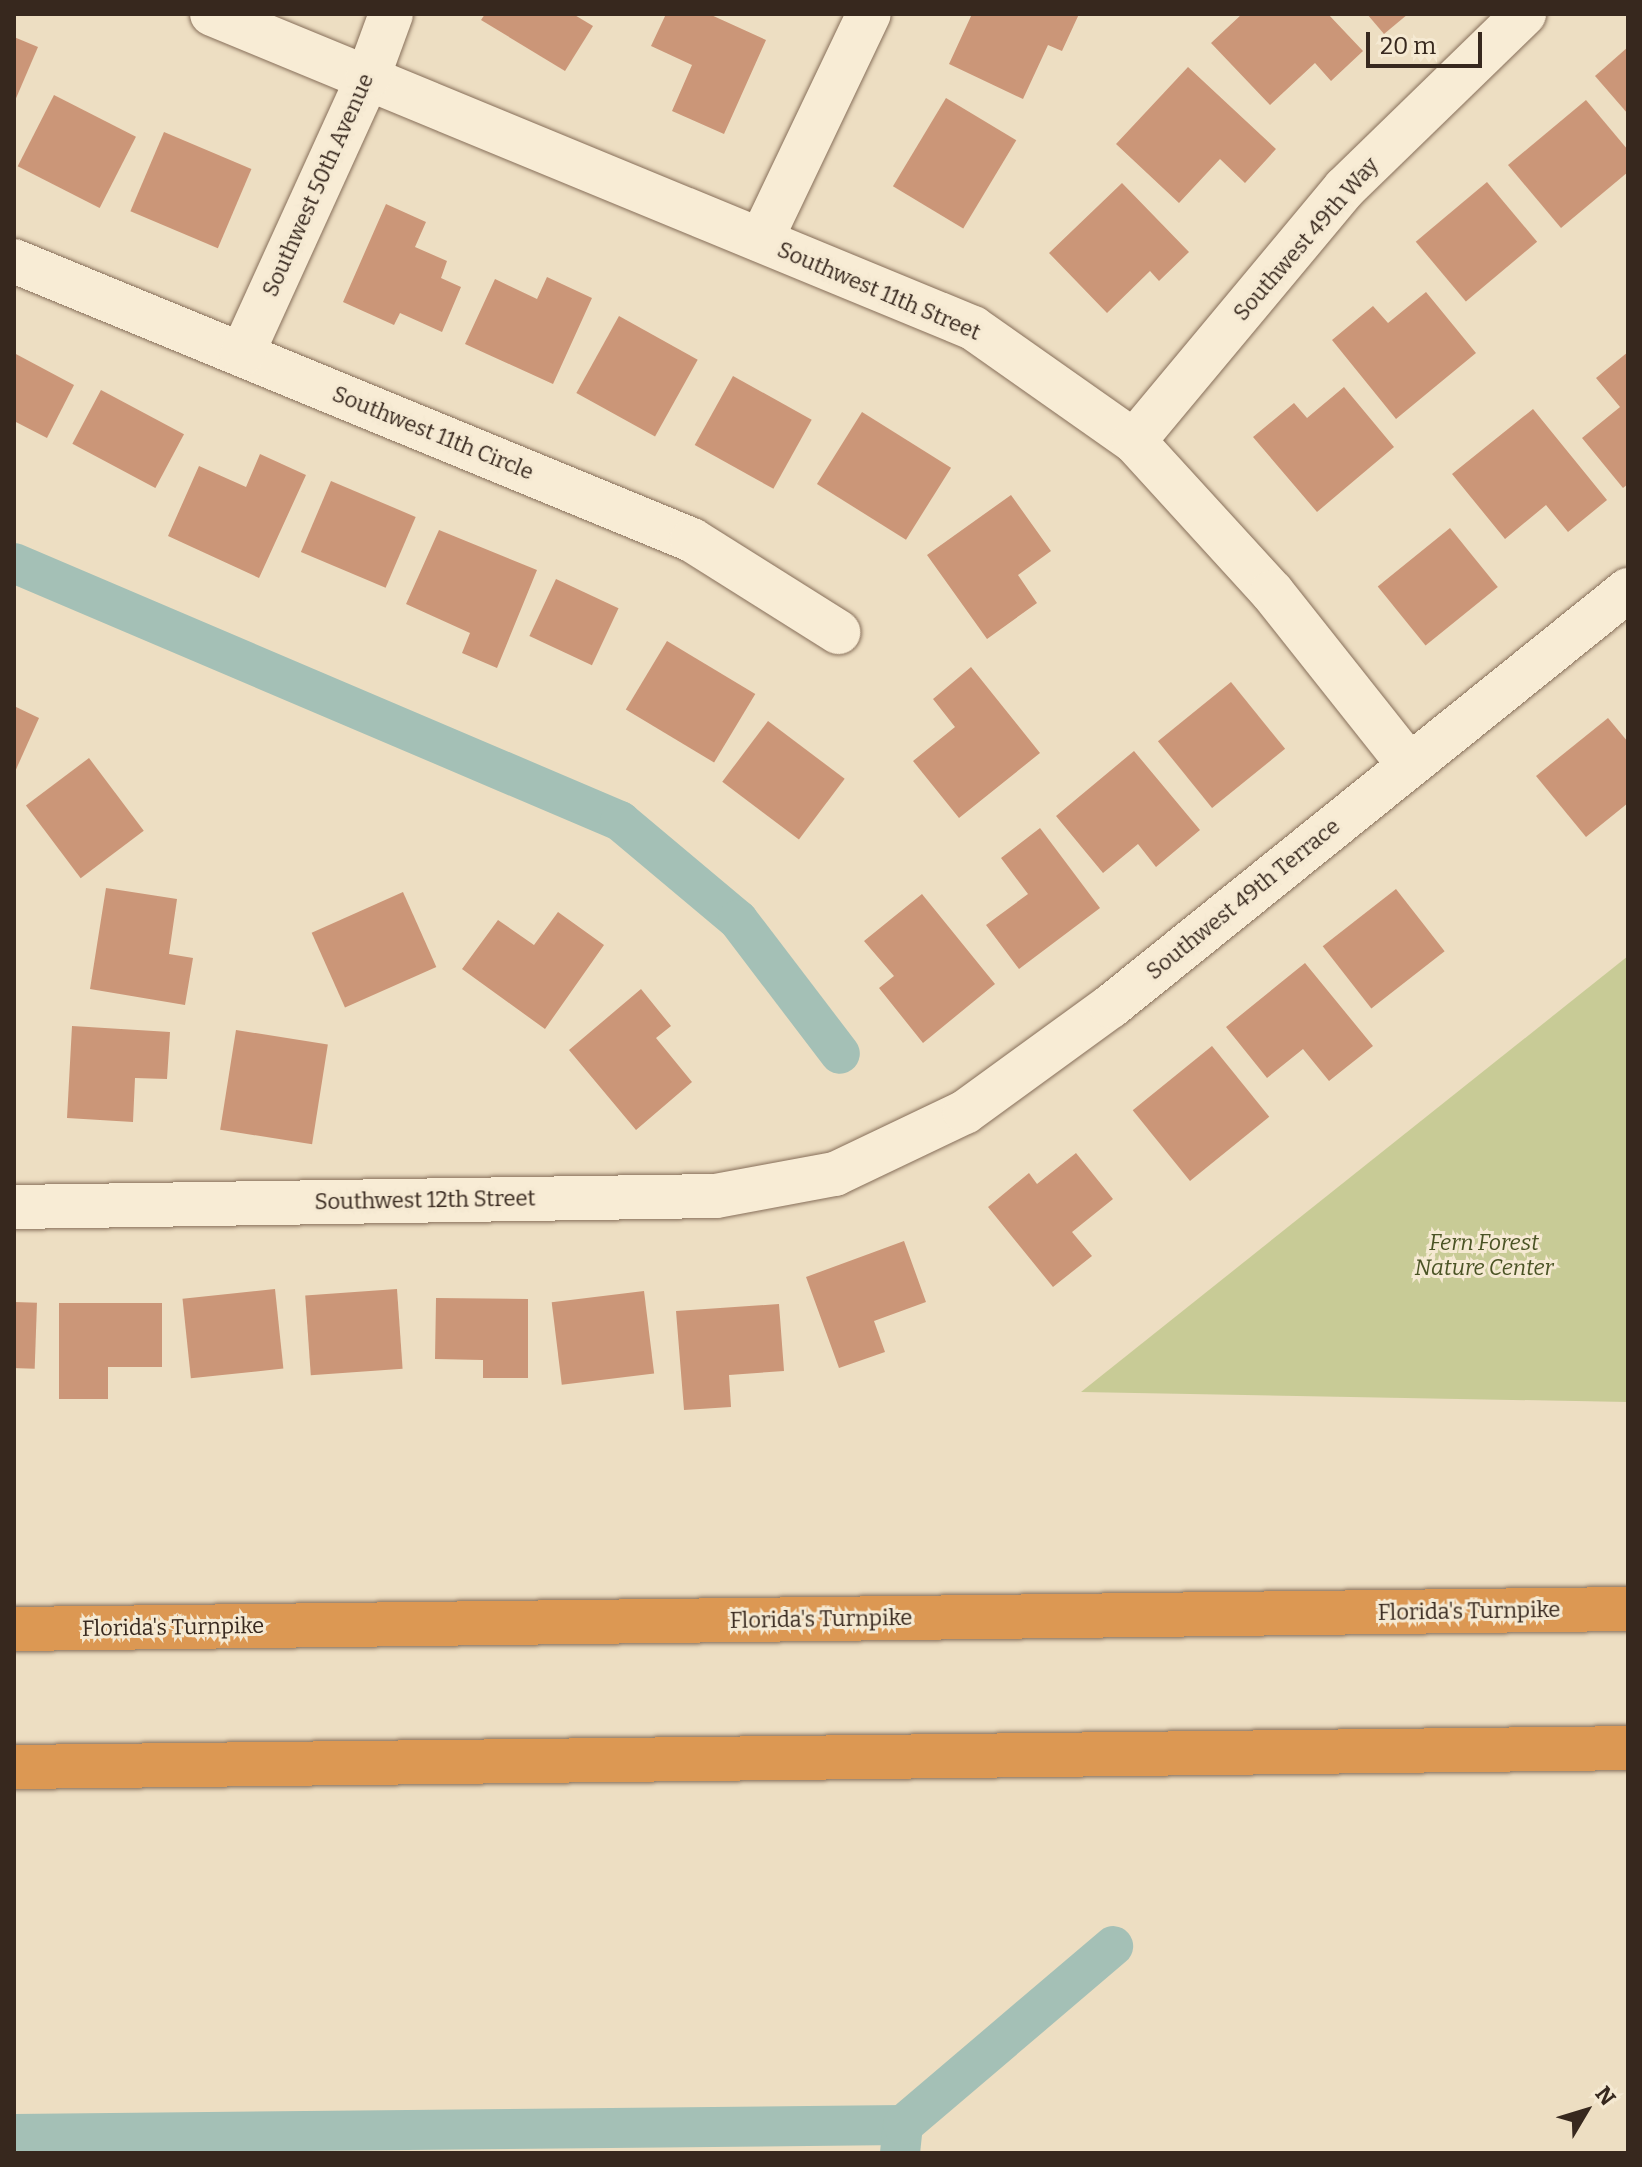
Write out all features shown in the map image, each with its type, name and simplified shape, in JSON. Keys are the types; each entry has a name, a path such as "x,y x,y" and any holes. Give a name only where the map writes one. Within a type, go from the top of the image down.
{"highway":[{"name":"Florida's Turnpike","path":"14,1629 1628,1609"},
{"path":"14,1767 1628,1748"}],"street":[{"name":"Southwest 11th Street","path":"212,14 973,328 1134,441 1272,592 1409,765"},
{"name":"Southwest 50th Avenue","path":"242,354 368,77 391,14"},
{"path":"761,240 869,14"},
{"name":"Southwest 49th Way","path":"1134,441 1345,188 1524,14"},
{"name":"Southwest 11th Circle","path":"14,261 692,540 838,632"},
{"name":"Southwest 49th Terrace","path":"835,1174 965,1112 1111,1006 1628,590"},
{"name":"Southwest 12th Street","path":"14,1207 716,1196 835,1174"}],"green space":[{"name":"Fern Forest Nature Center","path":"1628,956 1628,1402 1081,1392"}],"building":[{"path":"485,14 573,14 593,26 565,71 481,20"},
{"path":"666,14 709,14 766,40 724,134 672,111 692,65 651,46"},
{"path":"972,14 1079,14 1062,51 1048,45 1023,99 949,64"},
{"path":"1242,14 1328,14 1363,51 1331,81 1315,63 1270,105 1211,43"},
{"path":"1367,14 1408,14 1384,34"},
{"path":"14,37 38,47 14,103"},
{"path":"1628,47 1628,114 1595,76"},
{"path":"1188,67 1276,149 1245,183 1220,159 1179,203 1116,144"},
{"path":"54,95 136,137 100,208 18,166"},
{"path":"946,98 1016,140 963,229 893,186"},
{"path":"1586,100 1628,150 1628,172 1561,228 1508,165"},
{"path":"164,132 251,169 218,248 130,211"},
{"path":"1487,182 1537,242 1466,302 1416,242"},
{"path":"1122,183 1189,252 1159,281 1150,271 1107,313 1049,253"},
{"path":"386,204 426,222 415,247 447,261 441,278 461,287 442,332 400,313 394,325 343,302"},
{"path":"547,277 592,298 553,384 465,344 495,279 537,299"},
{"path":"1426,292 1476,353 1396,419 1332,340 1373,306 1388,323"},
{"path":"619,316 698,360 655,437 576,393"},
{"path":"1628,352 1628,484 1623,488 1582,438 1620,407 1596,378"},
{"path":"14,353 74,385 47,438 14,421"},
{"path":"733,376 812,420 773,489 695,445"},
{"path":"1344,387 1394,447 1317,512 1253,437 1294,403 1307,418"},
{"path":"101,390 184,434 155,488 72,444"},
{"path":"1533,409 1607,500 1568,532 1546,505 1505,539 1452,474"},
{"path":"862,412 951,468 906,540 817,484"},
{"path":"260,454 306,475 259,578 168,536 199,466 246,487"},
{"path":"331,481 416,517 386,588 301,552"},
{"path":"1011,495 1051,551 1018,575 1037,603 987,639 927,555"},
{"path":"1450,528 1498,587 1426,646 1378,587"},
{"path":"439,530 537,570 497,668 462,653 470,633 406,604"},
{"path":"556,579 619,608 592,665 529,636"},
{"path":"667,641 755,694 714,763 626,710"},
{"path":"971,667 1040,753 959,818 913,761 955,727 933,699"},
{"path":"1231,682 1285,749 1212,808 1158,741"},
{"path":"14,706 39,718 14,774"},
{"path":"1608,718 1628,742 1628,803 1586,837 1536,776"},
{"path":"768,721 845,779 799,839 722,782"},
{"path":"1134,751 1200,830 1156,867 1138,844 1103,873 1056,816"},
{"path":"89,758 144,831 81,878 26,806"},
{"path":"1040,828 1100,908 1019,969 986,925 1028,894 1001,858"},
{"path":"106,888 177,899 169,954 193,958 185,1005 90,989"},
{"path":"1396,889 1445,951 1371,1009 1323,946"},
{"path":"403,892 436,967 345,1008 312,933"},
{"path":"922,894 995,984 923,1043 879,988 894,976 864,941"},
{"path":"558,912 604,945 545,1029 462,969 498,920 534,945"},
{"path":"1305,963 1373,1046 1329,1081 1303,1049 1267,1078 1226,1027"},
{"path":"641,989 671,1026 656,1038 692,1082 636,1130 569,1050"},
{"path":"72,1026 170,1032 167,1079 135,1078 133,1122 67,1118"},
{"path":"236,1030 328,1045 312,1144 220,1130"},
{"path":"1212,1046 1269,1117 1190,1181 1133,1110"},
{"path":"1076,1153 1113,1199 1072,1232 1092,1256 1053,1287 988,1207 1029,1173 1037,1184"},
{"path":"904,1241 926,1302 874,1321 885,1352 839,1368 806,1277"},
{"path":"275,1289 283,1369 191,1378 183,1299"},
{"path":"397,1289 403,1369 311,1375 305,1295"},
{"path":"644,1291 654,1373 562,1385 552,1302"},
{"path":"436,1298 528,1299 528,1378 483,1378 483,1360 435,1359"},
{"path":"14,1302 37,1303 35,1369 14,1368"},
{"path":"59,1303 162,1303 162,1367 108,1367 108,1399 59,1399"},
{"path":"779,1304 784,1371 729,1375 731,1407 684,1410 676,1311"}],"waterway":[{"path":"14,563 620,821 738,920 840,1054"},
{"path":"900,2153 903,2125 1113,1946"},
{"path":"14,2134 903,2125"}]}
